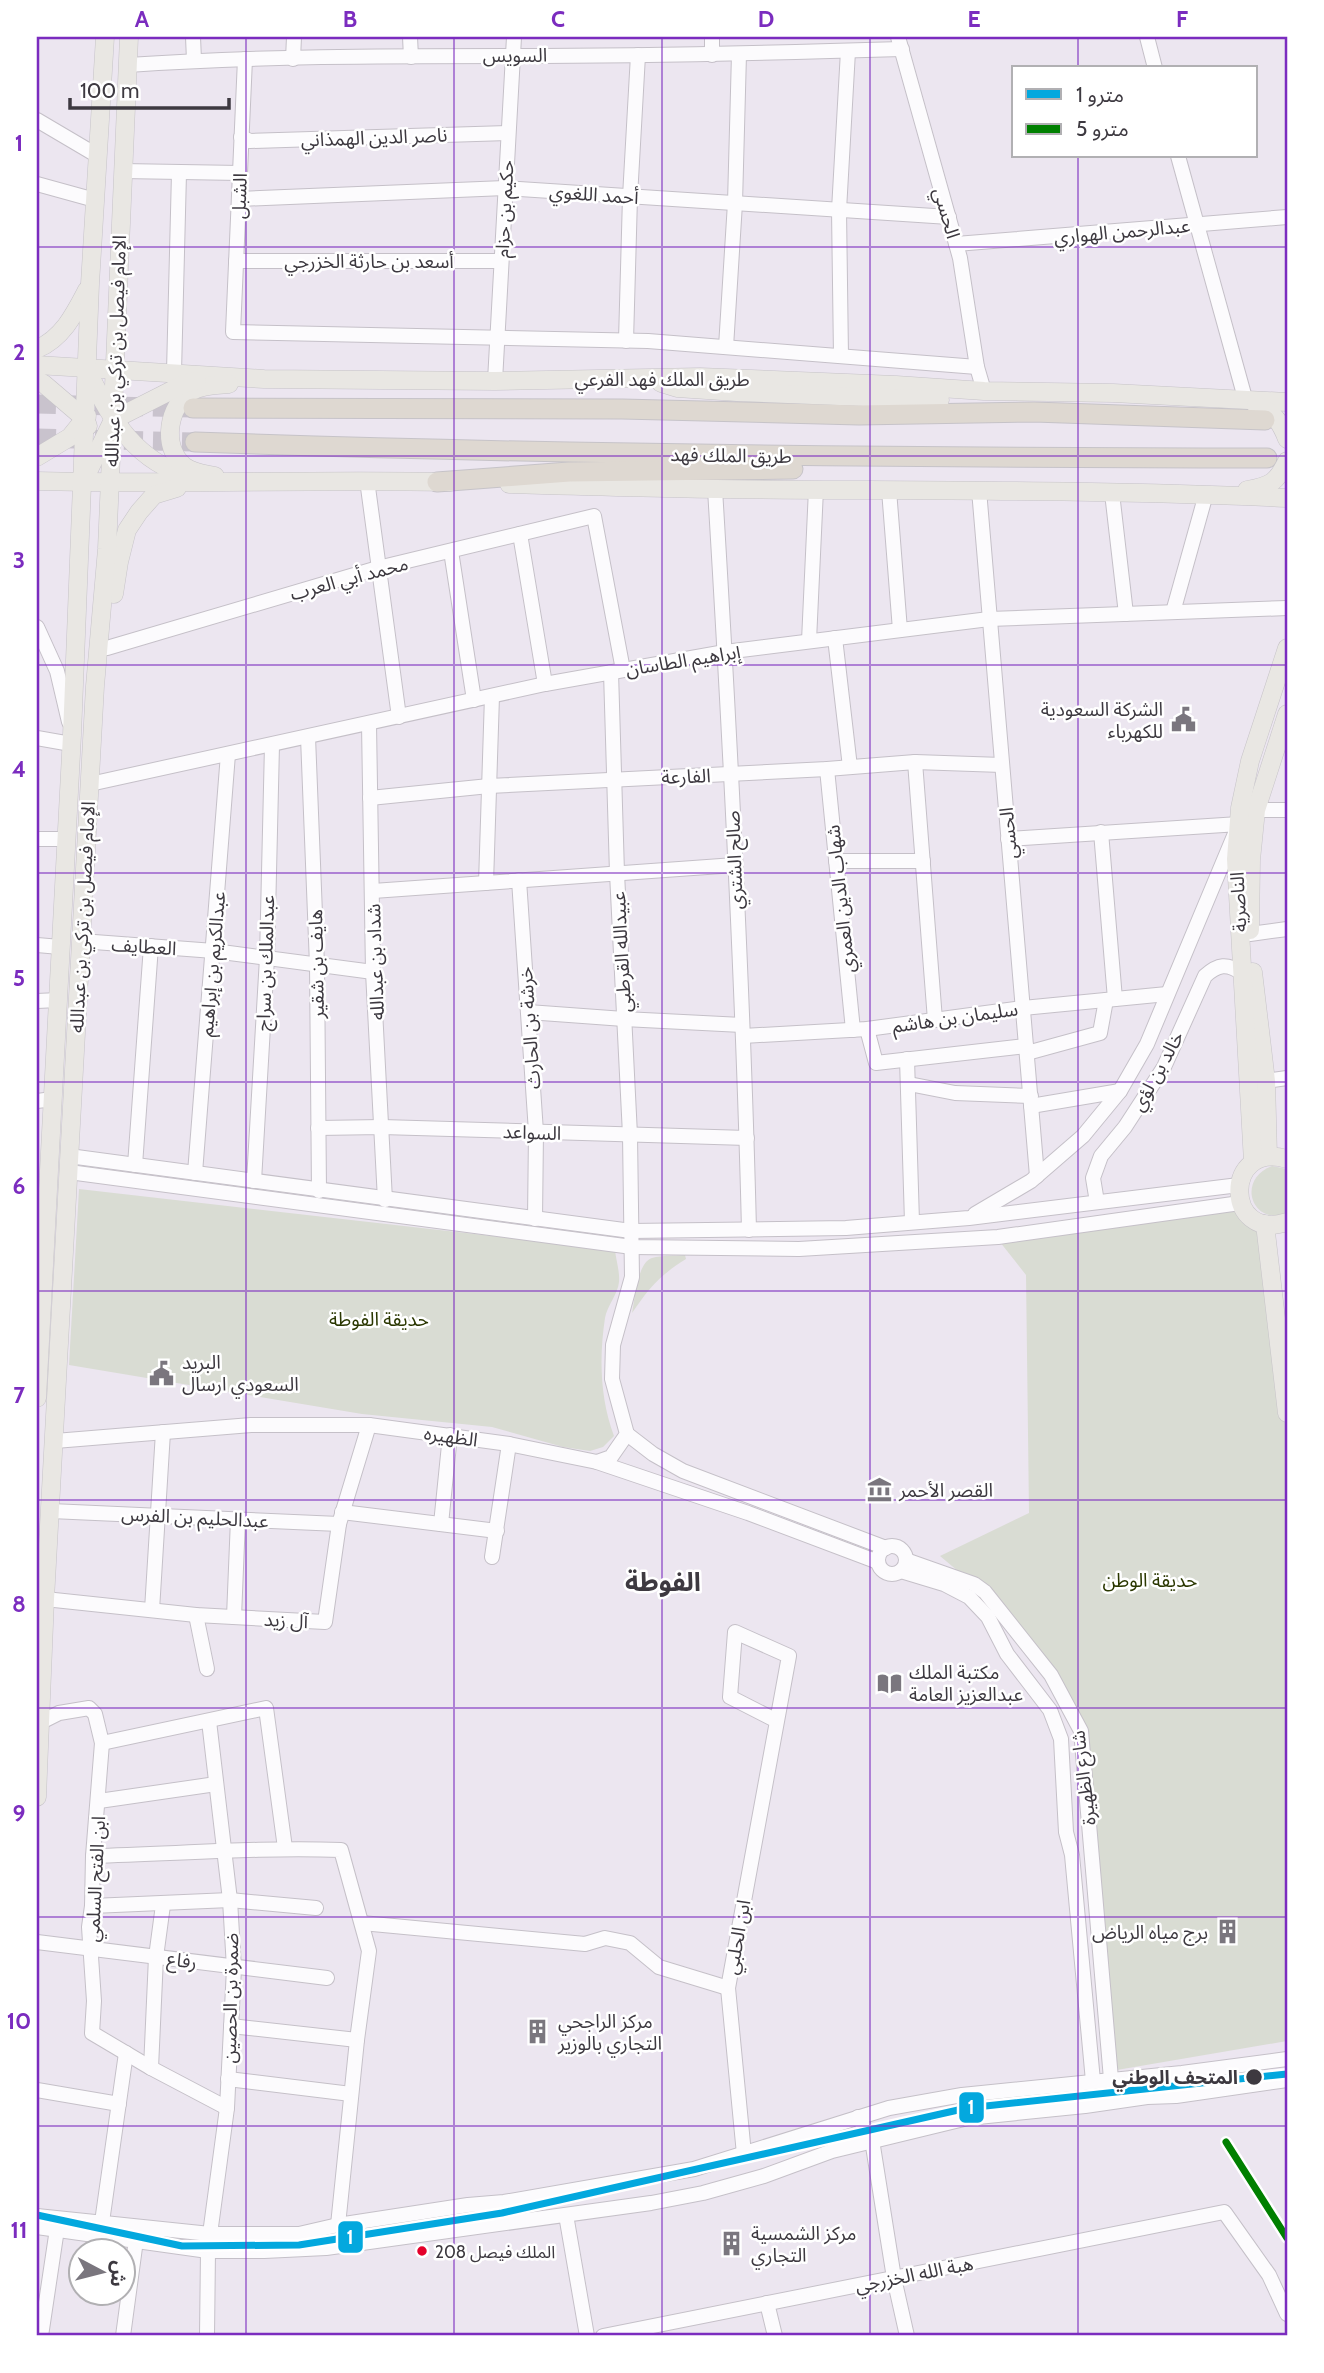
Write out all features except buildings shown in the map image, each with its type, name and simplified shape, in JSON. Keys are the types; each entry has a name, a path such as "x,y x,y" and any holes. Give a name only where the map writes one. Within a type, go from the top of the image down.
{"highway":[{"path":"193,408 608,409 859,415 1034,412 1265,420"},
{"name":"طريق الملك فهد","path":"195,442 397,449 892,457 1267,458"},
{"path":"437,482 569,472 870,469 892,457"}],"main road":[{"name":"الإمام فيصل بن تركي بن عبدالله","path":"37,1398 45,1100 58,1000 61,947 90,284 105,37"},
{"name":"الإمام فيصل بن تركي بن عبدالله","path":"37,1797 45,1599 95,686 107,549 129,37"},
{"path":"37,349 59,335 72,318 90,284"},
{"name":"طريق الملك فهد الفرعي","path":"37,365 264,379 495,381 638,376 700,377 1286,402"},
{"path":"86,367 113,420 159,466 191,476 252,483"},
{"path":"37,457 70,437 100,398 116,369"},
{"path":"638,376 677,388 968,401 1034,412"},
{"path":"82,483 113,420 186,383 264,379"},
{"path":"252,483 197,472 184,466 173,447 170,428 173,412 191,391 264,379"},
{"path":"37,380 85,419 109,482"},
{"path":"1236,398 1267,410 1282,425 1287,439"},
{"path":"1218,495 1267,487 1280,476 1287,461"},
{"path":"37,481 252,483 367,480 715,489 979,490 1287,498"},
{"path":"95,686 107,648 119,562 127,530 139,512 155,495 176,488 252,483"},
{"path":"1218,495 1274,492 1287,486"},
{"name":"الناصرية","path":"1261,1159 1242,973 1236,859 1240,808 1250,761 1287,648"},
{"name":"الناصرية","path":"1261,1159 1266,1081 1250,934 1251,860 1256,810 1287,715"},
{"path":"1287,1159 1261,1159 1241,1176 1240,1194 1247,1214 1255,1221 1287,1226"},
{"path":"1265,1224 1287,1413"}],"street":[{"path":"193,37 194,60"},
{"path":"293,59 294,37"},
{"path":"410,37 411,57"},
{"name":"حكيم بن حزام","path":"495,381 514,37"},
{"path":"712,37 712,55"},
{"path":"1147,37 1154,66"},
{"name":"السويس","path":"128,65 194,60 712,55 848,51 900,43"},
{"name":"الحسي","path":"900,43 956,244 977,367 984,391"},
{"path":"841,356 839,210 848,51"},
{"path":"726,347 735,204 739,54"},
{"path":"626,341 638,55"},
{"name":"الشبل","path":"244,60 233,332 496,338"},
{"path":"37,120 98,156"},
{"name":"ناصر الدين الهمذاني","path":"241,138 250,141 508,133"},
{"path":"1179,158 1236,398"},
{"path":"122,171 240,173"},
{"path":"174,372 179,173"},
{"path":"37,184 95,200"},
{"name":"أحمد اللغوي","path":"239,199 505,188 949,218"},
{"name":"عبدالرحمن الهواري","path":"956,244 1287,217"},
{"name":"أسعد بن حارثة الخزرجي","path":"236,261 501,261"},
{"path":"496,338 726,347 977,367"},
{"path":"367,480 398,717"},
{"name":"صالح الشتري","path":"715,489 731,774 749,1230"},
{"path":"809,641 816,489"},
{"path":"889,490 900,630"},
{"name":"الحسي","path":"979,490 1037,1176"},
{"path":"1112,493 1126,614"},
{"path":"1173,612 1218,495"},
{"name":"محمد أبي العرب","path":"107,648 378,568 594,516"},
{"name":"عبيدالله القرطبي","path":"594,516 617,671 614,779 630,1135 631,1231"},
{"path":"520,534 545,684"},
{"path":"451,551 474,700"},
{"name":"إبراهيم الطاسان","path":"90,784 545,684 725,652 989,619 1287,608"},
{"path":"37,738 71,739 57,671 38,632"},
{"path":"835,638 850,767"},
{"path":"486,883 492,696"},
{"name":"شداد بن عبدالله","path":"369,724 373,972 385,1200"},
{"name":"هايف بن شقير","path":"308,737 317,965 318,1129 308,1194"},
{"name":"عبدالملك بن سراج","path":"254,1181 267,958 272,745"},
{"name":"عبدالكريم بن إبراهيم","path":"195,1173 228,754"},
{"path":"915,762 935,1020"},
{"name":"الفارعة","path":"370,798 489,786 915,762 1002,765"},
{"name":"شهاب الدين العمري","path":"827,769 836,861 860,1029 876,1063 907,1059"},
{"path":"1256,810 1287,810"},
{"path":"969,1218 1037,1176 1083,1136 1120,1091 1147,1044 1239,824 1008,839"},
{"path":"912,1222 907,1059 1026,1050 1100,1032 1111,999 1101,832"},
{"path":"37,839 66,839"},
{"path":"836,861 923,861"},
{"path":"373,891 734,865"},
{"name":"خرشة بن الحارث","path":"519,880 536,1132 535,1219"},
{"path":"1250,934 1287,929"},
{"name":"العطايف","path":"81,941 214,951 373,972"},
{"path":"37,945 61,947"},
{"path":"135,1165 150,946"},
{"name":"خالد بن لؤي","path":"1097,1202 1093,1178 1101,1156 1125,1127 1164,1067 1205,976 1213,968 1223,965 1232,966 1242,973"},
{"name":"سليمان بن هاشم","path":"528,1012 742,1030 860,1029 1023,1008 1167,994"},
{"path":"37,1001 58,1000"},
{"path":"1266,1081 1287,1079"},
{"name":"خالد بن لؤي","path":"909,1084 955,1093 1031,1101 1120,1091"},
{"name":"السواعد","path":"318,1129 382,1128 747,1138"},
{"path":"69,1164 135,1165 254,1181 308,1194 632,1247 799,1249 998,1237 1240,1194"},
{"path":"69,1164 272,1199 308,1194 385,1200 631,1231 822,1229 969,1218 1097,1202 1240,1194"},
{"path":"272,1199 281,1195 282,1189 278,1185"},
{"path":"629,1291 632,1277 631,1231"},
{"path":"597,1462 611,1457 626,1434 612,1378 613,1345 635,1272 646,1257 663,1249 682,1247"},
{"name":"الظهيره","path":"55,1441 251,1425 369,1425 509,1444 597,1462"},
{"name":"آل زيد","path":"45,1599 196,1615 325,1622 340,1518 369,1425"},
{"path":"152,1610 163,1432"},
{"name":"شارع الظهيرة","path":"597,1462 748,1513 878,1562 880,1568 887,1573 895,1574 903,1565 904,1553 897,1548 886,1548 683,1471 626,1434"},
{"path":"441,1524 450,1435"},
{"path":"492,1557 509,1444"},
{"name":"عبدالحليم بن الفرس","path":"51,1511 238,1519 340,1518 441,1524 497,1531"},
{"path":"234,1617 238,1519"},
{"path":"878,1562 879,1555 886,1548"},
{"name":"شارع الظهيرة","path":"903,1565 974,1584 985,1592 1051,1675 1080,1731 1111,2079"},
{"name":"شارع الظهيرة","path":"903,1565 970,1597 988,1617 1007,1654 1050,1710 1061,1739 1066,1832 1072,1855 1093,2081"},
{"path":"196,1615 207,1669"},
{"name":"ابن الحلبي","path":"744,2154 727,1988 777,1721 789,1656 735,1632 730,1697 777,1721"},
{"name":"ابن الفتح السلمي","path":"41,1722 59,1713 89,1708 95,1714 102,1743 89,1927 94,2001 92,2033 227,2108"},
{"path":"102,1743 266,1709 285,1848"},
{"name":"ضمرة بن الحصين","path":"209,1721 230,1900 234,1968 227,2108 210,2234"},
{"path":"99,1801 216,1784"},
{"path":"93,1856 285,1848 341,1850 369,1951 338,2225"},
{"path":"92,1906 230,1900 316,1908"},
{"path":"151,2068 156,1957 163,1905"},
{"path":"362,1923 585,1944 605,1938 631,1943 659,1967 727,1988"},
{"name":"رفاع","path":"37,1942 327,1978"},
{"path":"231,2026 357,2040"},
{"path":"102,2222 126,2053"},
{"path":"37,2216 210,2234 299,2234 338,2225 504,2202 694,2169 889,2108 962,2095 1182,2073 1287,2059"},
{"path":"228,2079 351,2094"},
{"path":"136,2240 208,2251 326,2248 566,2215 703,2193 764,2176 832,2151 968,2118 1176,2096 1287,2080"},
{"path":"37,2091 119,2104"},
{"path":"858,2117 872,2140 894,2278 907,2336"},
{"path":"504,2202 502,2213 508,2222"},
{"path":"466,2228 471,2213 468,2205"},
{"name":"هبة الله الخزرجي","path":"603,2336 1224,2212 1269,2275 1287,2314"},
{"path":"566,2215 587,2336"},
{"path":"37,2227 107,2236"},
{"path":"41,2336 57,2229"},
{"path":"207,2336 208,2251"},
{"path":"768,2303 775,2336"},
{"path":"123,2336 127,2306"}],"green space":[{"path":"1272,1166 1287,1169 1287,1213 1275,1216 1265,1214 1258,1208 1252,1191 1254,1181"},
{"name":"حديقة الفوطة","path":"79,1189 615,1250 619,1282 605,1318 602,1348 603,1393 614,1436 603,1447 590,1451 563,1447 492,1427 362,1414 69,1365"},
{"name":"حديقة الوطن","path":"1239,1203 1263,1224 1287,1429 1287,2041 1111,2071 1079,1730 1049,1675 983,1592 940,1556 1029,1513 1026,1275 996,1237"},
{"path":"685,1255 686,1259 656,1283 632,1313 640,1274 647,1261 656,1257"}],"tunnel":[{"path":"37,404 192,408"},
{"path":"37,438 195,442"}],"metro line":[{"name":"1","path":"37,2215 182,2246 299,2245 502,2213 967,2108 1287,2074"},
{"name":"5","path":"1226,2142 1287,2238"}],"place":[{"name":"الشركة السعودية للكهرباء","path":"1183,720"},
{"name":"البريد السعودي ارسال","path":"162,1373"},
{"name":"القصر الأحمر","path":"879,1490"},
{"name":"مكتبة الملك عبدالعزيز العامة","path":"889,1683"},
{"name":"برج مياه الرياض","path":"1228,1932"},
{"name":"مركز الراجحي التجاري بالوزير","path":"538,2032"},
{"name":"المتحف الوطني","path":"1254,2077"},
{"name":"مركز الشمسية التجاري","path":"731,2244"},
{"name":"الملك فيصل 208","path":"422,2251"}],"district":[{"name":"الفوطة","path":"663,1582"}]}
